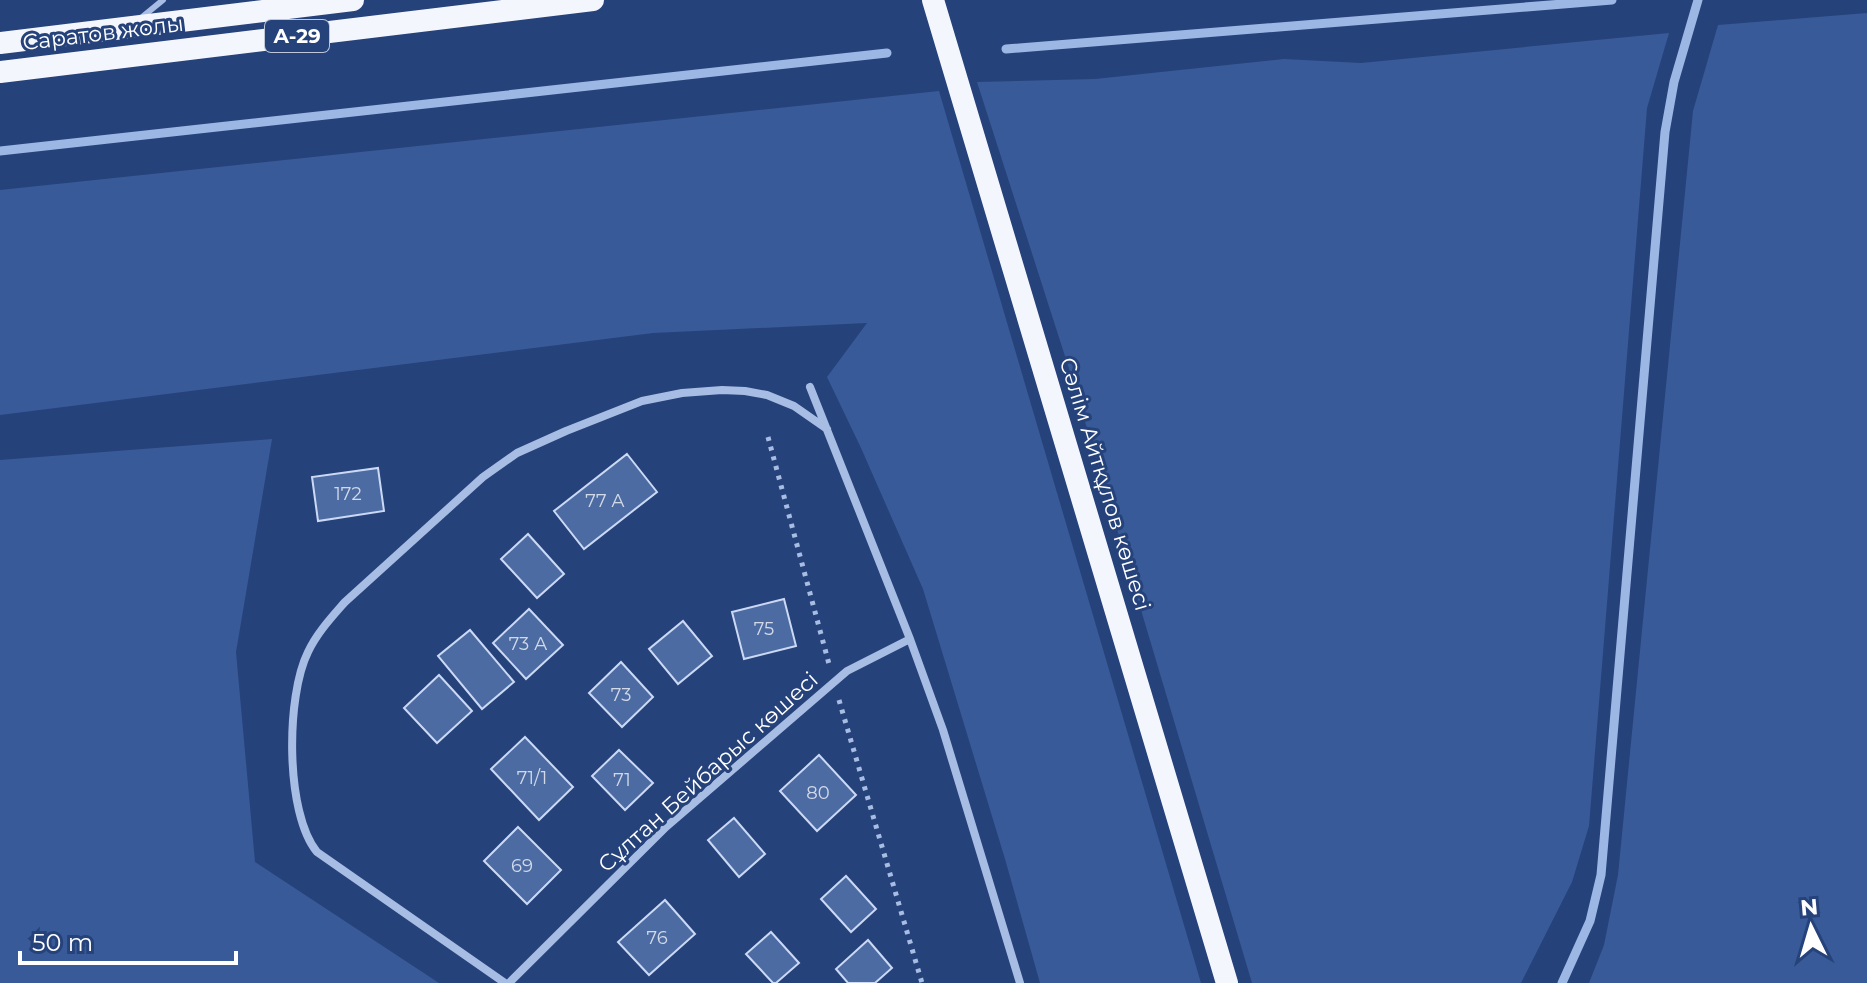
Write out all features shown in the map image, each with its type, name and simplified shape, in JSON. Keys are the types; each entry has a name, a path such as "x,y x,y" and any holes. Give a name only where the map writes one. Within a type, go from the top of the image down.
{"highway":[{"name":"Саратов жолы","path":"0,43 353,0"},
{"name":"Саратов жолы","path":"0,72 593,0"},
{"path":"918,0 949,53"},
{"name":"Сәлім Айтқұлов көшесі","path":"933,0 1227,983"},
{"path":"949,0 949,53"},
{"path":"0,32 69,35"}],"street":[{"path":"810,387 943,730 1020,983"},
{"path":"507,983 317,852 309,843 297,801 292,745 297,680 307,653 324,625 345,602 483,477 517,453 566,431 642,401 682,393 722,390 767,395 794,406 827,429"},
{"name":"Сұлтан Бейбарыс көшесі","path":"507,983 666,827 847,671 910,639"}],"lane":[{"path":"128,27 163,0"}],"path":[{"path":"768,437 834,683 922,983"}],"shaded area":[{"path":"1867,13 1867,983 1589,983 1604,945 1618,875 1693,111 1718,25"},
{"path":"1669,33 1647,108 1589,826 1572,882 1521,983 1252,983 1072,378 977,82 1095,79 1284,59 1361,63"},
{"path":"939,91 1201,983 1040,983 923,589 827,377 867,323 653,333 0,415 0,190"},
{"path":"272,439 236,652 255,862 439,983 0,983 0,460"}],"building":[{"path":"627,454 657,492 584,549 554,511"},
{"path":"378,468 384,511 318,521 312,477"},
{"path":"528,534 564,574 537,598 501,559"},
{"path":"784,599 796,646 744,659 732,612"},
{"path":"529,609 563,645 526,679 493,643"},
{"path":"683,621 712,656 678,684 649,649"},
{"path":"470,630 514,682 482,709 438,656"},
{"path":"621,662 653,697 622,727 589,693"},
{"path":"439,675 472,711 437,743 404,708"},
{"path":"525,737 573,787 539,820 491,769"},
{"path":"619,750 653,783 625,810 592,776"},
{"path":"819,755 856,795 817,831 780,791"},
{"path":"734,818 765,854 739,877 708,840"},
{"path":"518,827 561,870 527,904 484,861"},
{"path":"846,876 876,909 851,932 821,899"},
{"path":"665,900 695,934 649,975 618,942"},
{"path":"771,932 799,963 776,983 746,954"},
{"path":"868,940 892,968 875,983 848,983 836,969"}],"waterway":[{"path":"1006,49 1612,0"},
{"path":"1562,983 1590,921 1601,875 1665,132 1674,82 1698,0"},
{"path":"0,151 887,53"}]}
